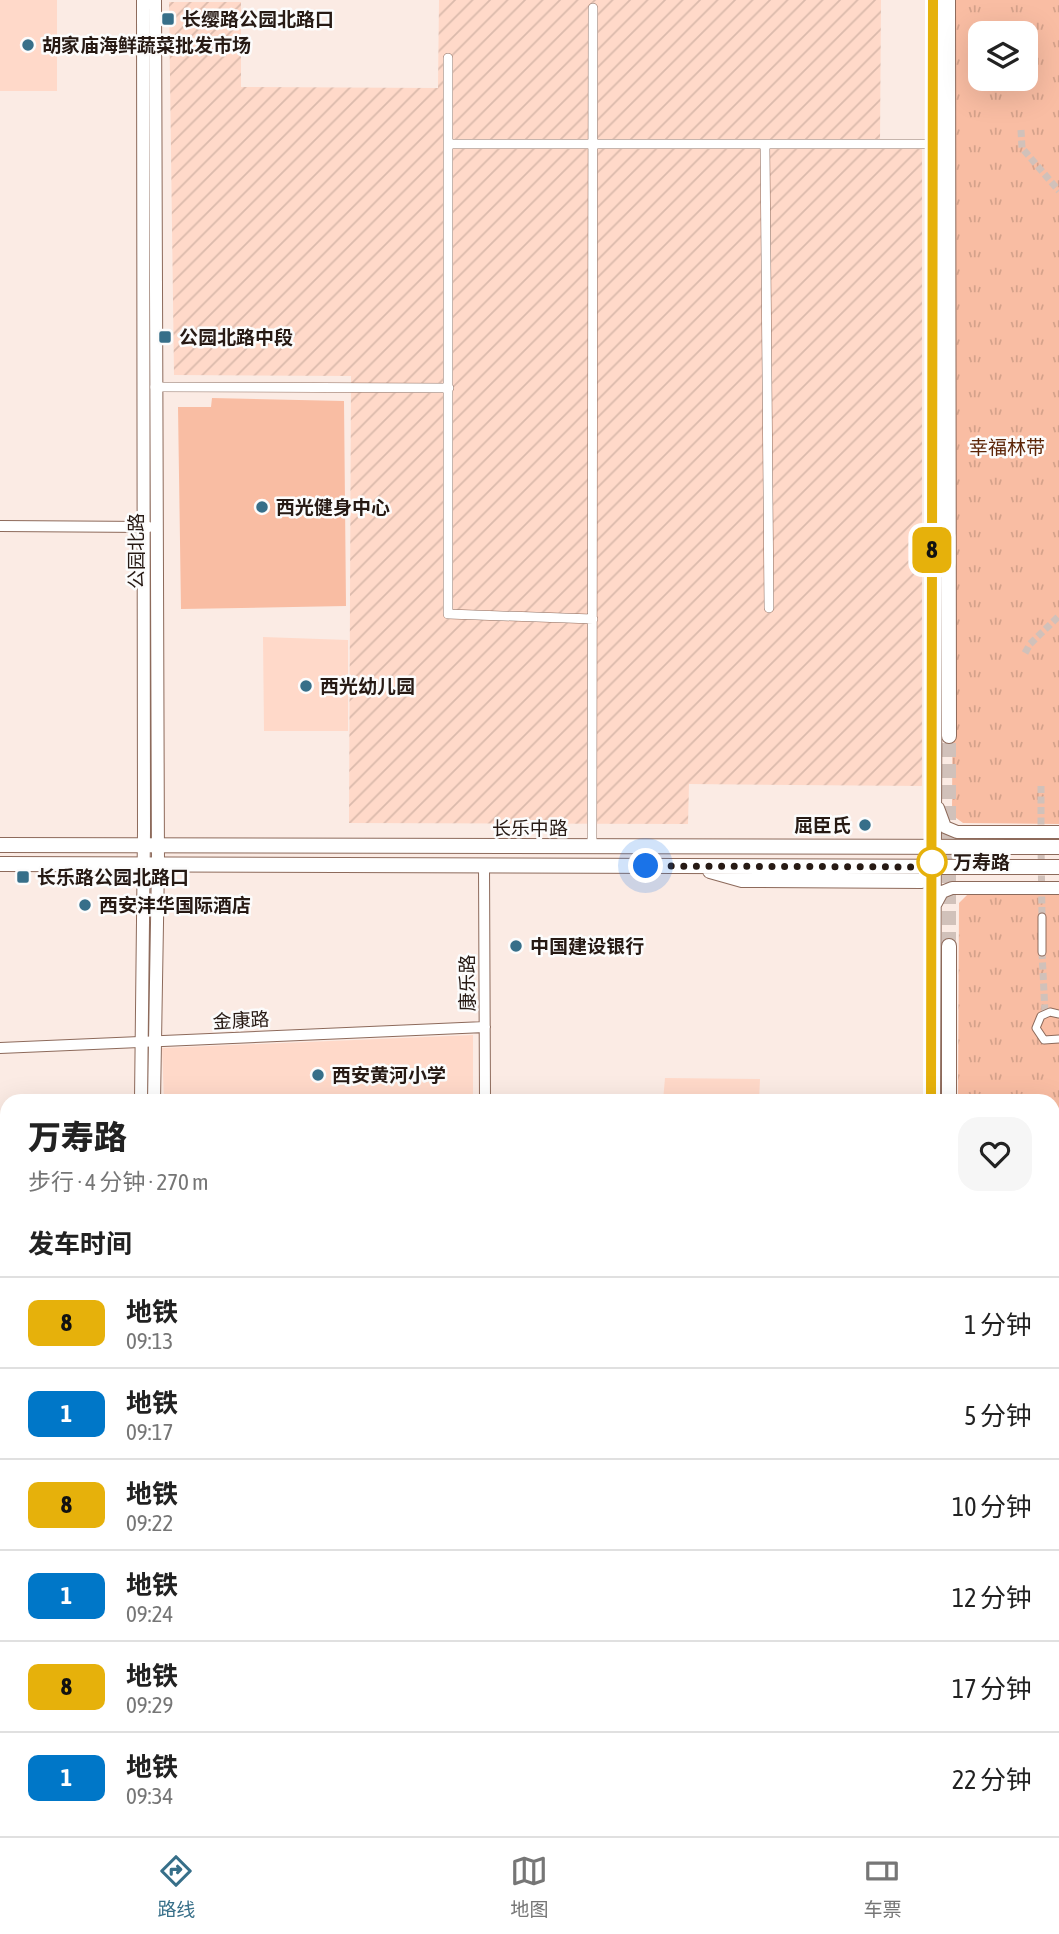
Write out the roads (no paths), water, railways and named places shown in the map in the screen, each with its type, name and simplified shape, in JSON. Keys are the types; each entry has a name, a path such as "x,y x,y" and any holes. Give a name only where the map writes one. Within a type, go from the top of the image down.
{"main road":[{"name":"公园北路","path":"142,1094 148,1043 150,864 143,0"},
{"name":"公园北路","path":"149,527 155,387 155,0"},
{"path":"933,1094 938,0"},
{"path":"948,0 949,736"},
{"path":"935,794 945,827 957,832 1059,832"},
{"name":"长乐中路","path":"0,845 1059,847"},
{"path":"646,847 646,866"},
{"name":"长乐中路","path":"0,864 1059,867"},
{"path":"934,908 939,895 952,888 1059,888"},
{"path":"949,946 949,1094"},
{"name":"公园北路","path":"148,1043 153,1094"}],"street":[{"path":"592,848 593,8"},
{"path":"448,58 448,614 593,619"},
{"path":"449,144 938,145"},
{"path":"765,145 769,608"},
{"path":"155,387 449,388"},
{"path":"0,526 149,527"},
{"name":"康乐路","path":"484,865 485,1094"},
{"path":"1042,917 1042,952"},
{"path":"1059,1014 1050,1012 1041,1016 1036,1028 1044,1040 1059,1040"},
{"name":"金康路","path":"0,1048 485,1027"}],"tunnel":[{"path":"1021,130 1022,148 1059,191"},
{"path":"1025,653 1030,644 1059,616"},
{"path":"949,736 949,946"},
{"path":"1041,786 1041,832"},
{"path":"1041,844 1042,917"},
{"path":"1042,952 1045,1013"}],"metro line":[{"name":"8","path":"931,1094 933,0"}],"place":[{"name":"长缨路公园北路口","path":"168,19"},
{"name":"胡家庙海鲜蔬菜批发市场","path":"28,45"},
{"name":"公园北路中段","path":"165,337"},
{"name":"西光健身中心","path":"262,507"},
{"name":"西光幼儿园","path":"306,686"},
{"name":"屈臣氏","path":"865,825"},
{"name":"万寿路","path":"932,862"},
{"name":"长乐路公园北路口","path":"23,877"},
{"name":"西安沣华国际酒店","path":"85,905"},
{"name":"中国建设银行","path":"516,946"},
{"name":"西安黄河小学","path":"318,1075"}],"park label":[{"name":"幸福林带","path":"1007,447"}]}
